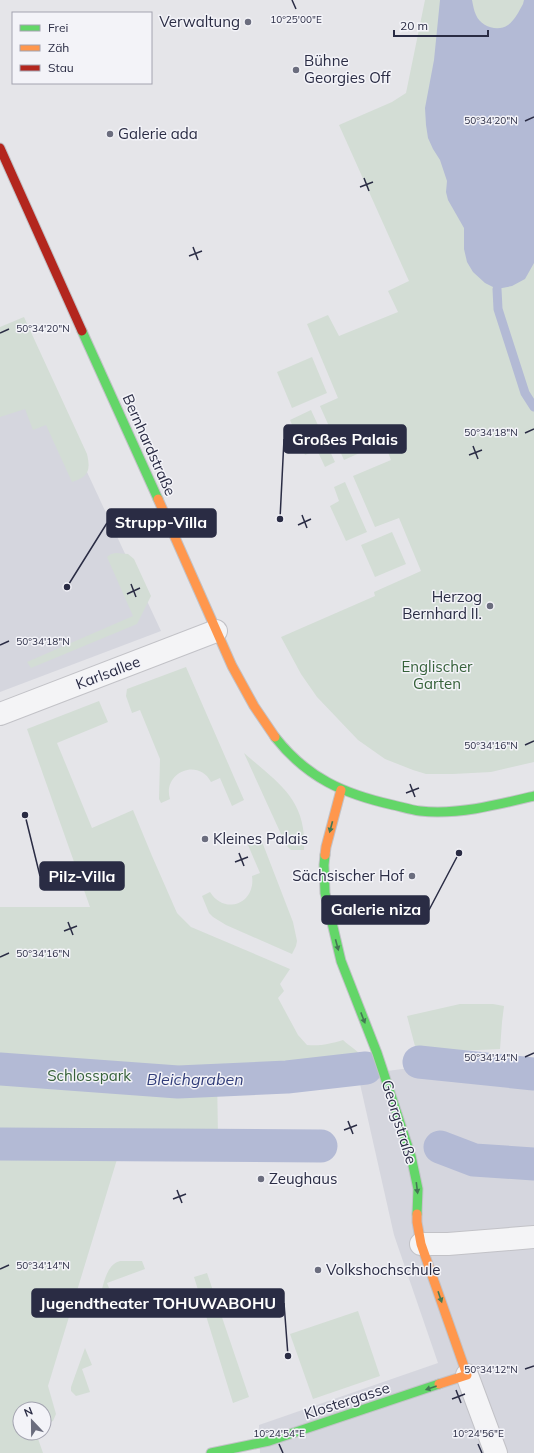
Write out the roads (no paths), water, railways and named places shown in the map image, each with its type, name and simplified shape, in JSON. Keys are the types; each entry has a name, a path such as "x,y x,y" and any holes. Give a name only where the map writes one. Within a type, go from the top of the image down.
{"main road":[{"name":"Bernhardstraße","path":"0,148 216,631 243,689 266,727 292,758 313,774 341,790 382,803 419,811 458,810 500,804 534,796"},
{"name":"Georgstraße","path":"341,790 326,847 324,865 325,893 341,961 377,1053 405,1135 418,1189 417,1222 421,1244 467,1375"},
{"name":"Klostergasse","path":"211,1453 268,1441 467,1375"}],"street":[{"name":"Karlsallee","path":"0,714 216,631"},
{"path":"421,1244 448,1244 534,1237"},
{"name":"Georgstraße","path":"467,1375 496,1453"}],"water":[{"path":"440,0 472,0 478,19 490,27 499,28 508,25 513,21 524,0 534,0 534,263 525,279 512,286 497,289 485,283 473,272 467,262 464,249 464,228 448,200 446,192 447,181 440,160 428,138 425,108 434,60"}],"waterway":[{"path":"497,289 498,309 525,393 534,407"},
{"name":"Bleichgraben","path":"419,1062 534,1074"},
{"name":"Bleichgraben","path":"0,1069 178,1082 287,1077 366,1068"},
{"name":"Bleichgraben","path":"0,1144 321,1146"},
{"name":"Bleichgraben","path":"440,1147 474,1160 534,1164"}],"place":[{"name":"Verwaltung","path":"248,22"},
{"name":"Bühne Georgies Off","path":"296,70"},
{"name":"Galerie ada","path":"110,134"},
{"name":"Großes Palais","path":"280,519"},
{"name":"Strupp-Villa","path":"67,587"},
{"name":"Herzog Bernhard II.","path":"490,606"},
{"name":"Pilz-Villa","path":"25,815"},
{"name":"Kleines Palais","path":"205,839"},
{"name":"Galerie niza","path":"459,853"},
{"name":"Sächsischer Hof","path":"412,876"},
{"name":"Zeughaus","path":"261,1179"},
{"name":"Volkshochschule","path":"318,1270"},
{"name":"Jugendtheater TOHUWABOHU","path":"288,1356"}],"park label":[{"name":"Englischer Garten","path":"437,676"},
{"name":"Schlosspark","path":"89,1076"}]}
